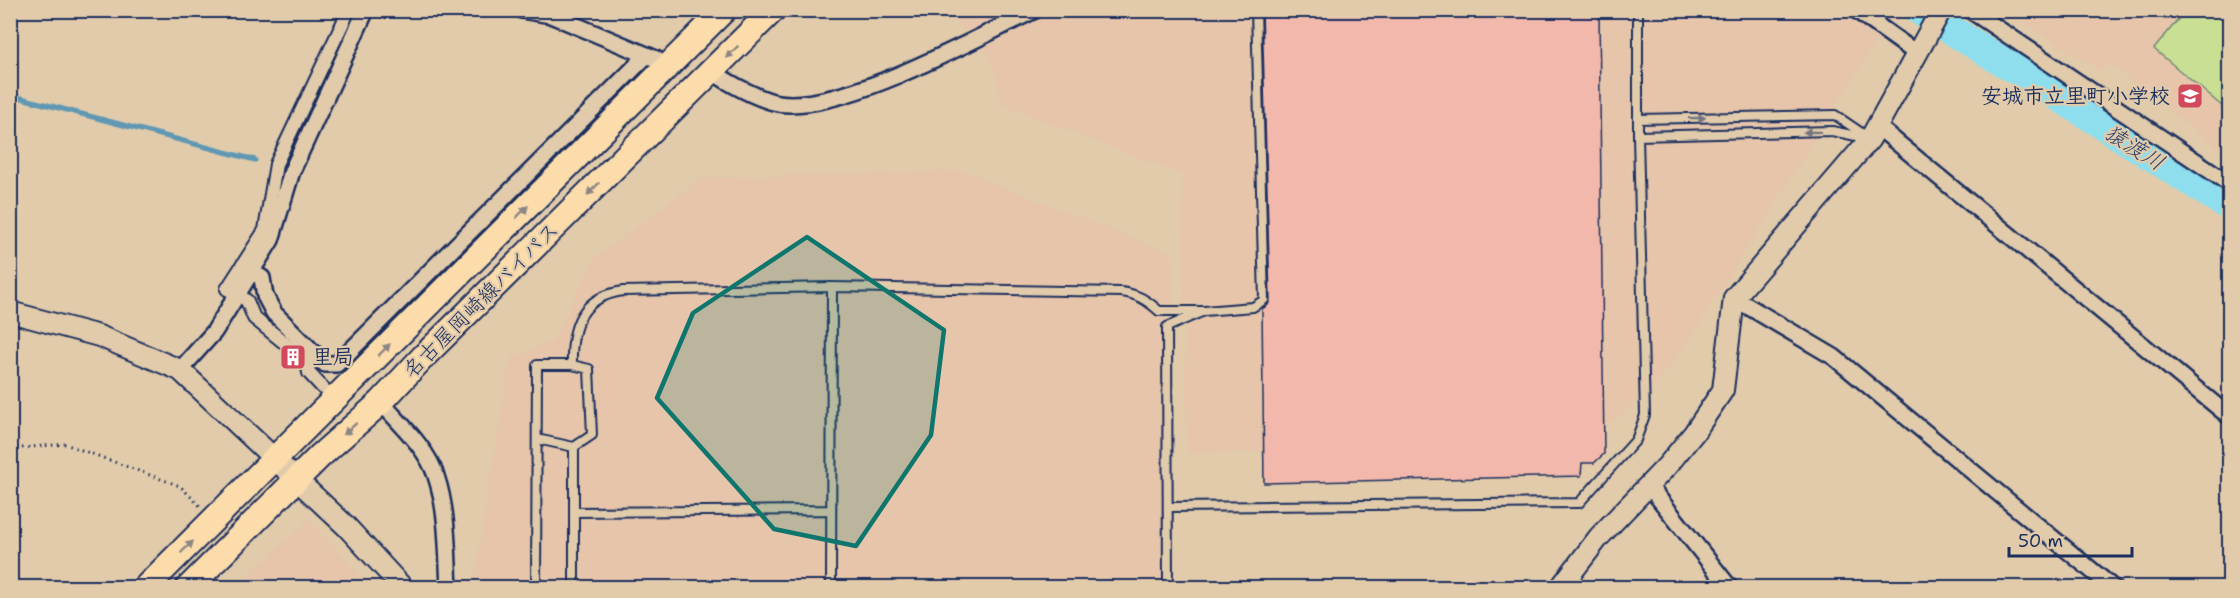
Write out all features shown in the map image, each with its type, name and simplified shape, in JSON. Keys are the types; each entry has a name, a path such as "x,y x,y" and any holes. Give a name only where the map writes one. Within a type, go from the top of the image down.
{"main road":[{"name":"名古屋岡崎線バイパス","path":"145,588 724,10"},
{"name":"名古屋岡崎線バイパス","path":"188,588 296,480 381,402 423,357 773,10"}],"street":[{"path":"323,388 309,373 307,361 254,318 247,301 227,289 265,230 276,164 349,10"},
{"path":"180,370 214,332 271,240 292,171 366,10"},
{"path":"521,10 551,15 646,56 670,63"},
{"path":"712,71 729,84 777,103 811,102 855,92 925,63 1035,10"},
{"path":"1856,10 1916,52"},
{"path":"1560,588 1599,537 1649,486 1694,433 1723,390 1734,298 1874,133 1916,52 1941,10"},
{"path":"1970,10 2229,183"},
{"path":"251,271 262,278 265,296 274,314 325,364 337,364 646,56"},
{"path":"1874,133 2229,417"},
{"path":"1734,298 1834,357 2113,588"},
{"path":"10,312 99,336 180,370 346,526 403,588"},
{"path":"381,402 419,446 436,475 443,512 449,588"},
{"path":"1649,486 1730,588"}],"lane":[{"path":"572,365 576,325 588,306 610,293 832,287 1121,292 1135,294 1159,311 1204,311 1253,307 1264,300 1256,10"},
{"path":"1168,507 1579,503 1636,440 1645,415 1638,136 1638,10"},
{"path":"1638,119 1835,116 1874,133"},
{"path":"1638,136 1832,131 1874,133"},
{"path":"831,588 832,287"},
{"path":"1168,588 1167,327 1204,311"},
{"path":"536,588 537,365 572,365 590,369 592,435 574,447 537,438"},
{"path":"574,447 574,588"},
{"path":"574,512 831,510"}],"path":[{"path":"10,449 65,444 180,486 214,520"}],"highlighted area":[{"path":"807,237 944,330 931,435 856,546 774,529 657,398 693,313"}],"shaded area":[{"path":"944,11 1895,11 1694,333 1652,388 1580,447 1187,453 1182,175 1004,105 988,51"},
{"name":"安城市立里町小学校","path":"2005,11 2229,11 2229,157 2109,64 2102,72"},
{"path":"965,171 1172,254 1172,587 476,588 475,575 510,358 552,342 594,259 702,178"},
{"path":"309,519 371,587 236,587"}],"green space":[{"path":"2185,11 2229,11 2229,112 2154,49"}],"building":[{"path":"1262,10 1599,10 1604,454 1594,463 1582,463 1581,476 1264,483 1262,309 1268,305 1270,300"}],"waterway":[{"name":"猿渡川","path":"1919,10 2085,113 2230,207"},
{"path":"10,95 255,160"}],"place":[{"name":"安城市立里町小学校","path":"2190,96"},
{"name":"里局","path":"293,357"}]}
